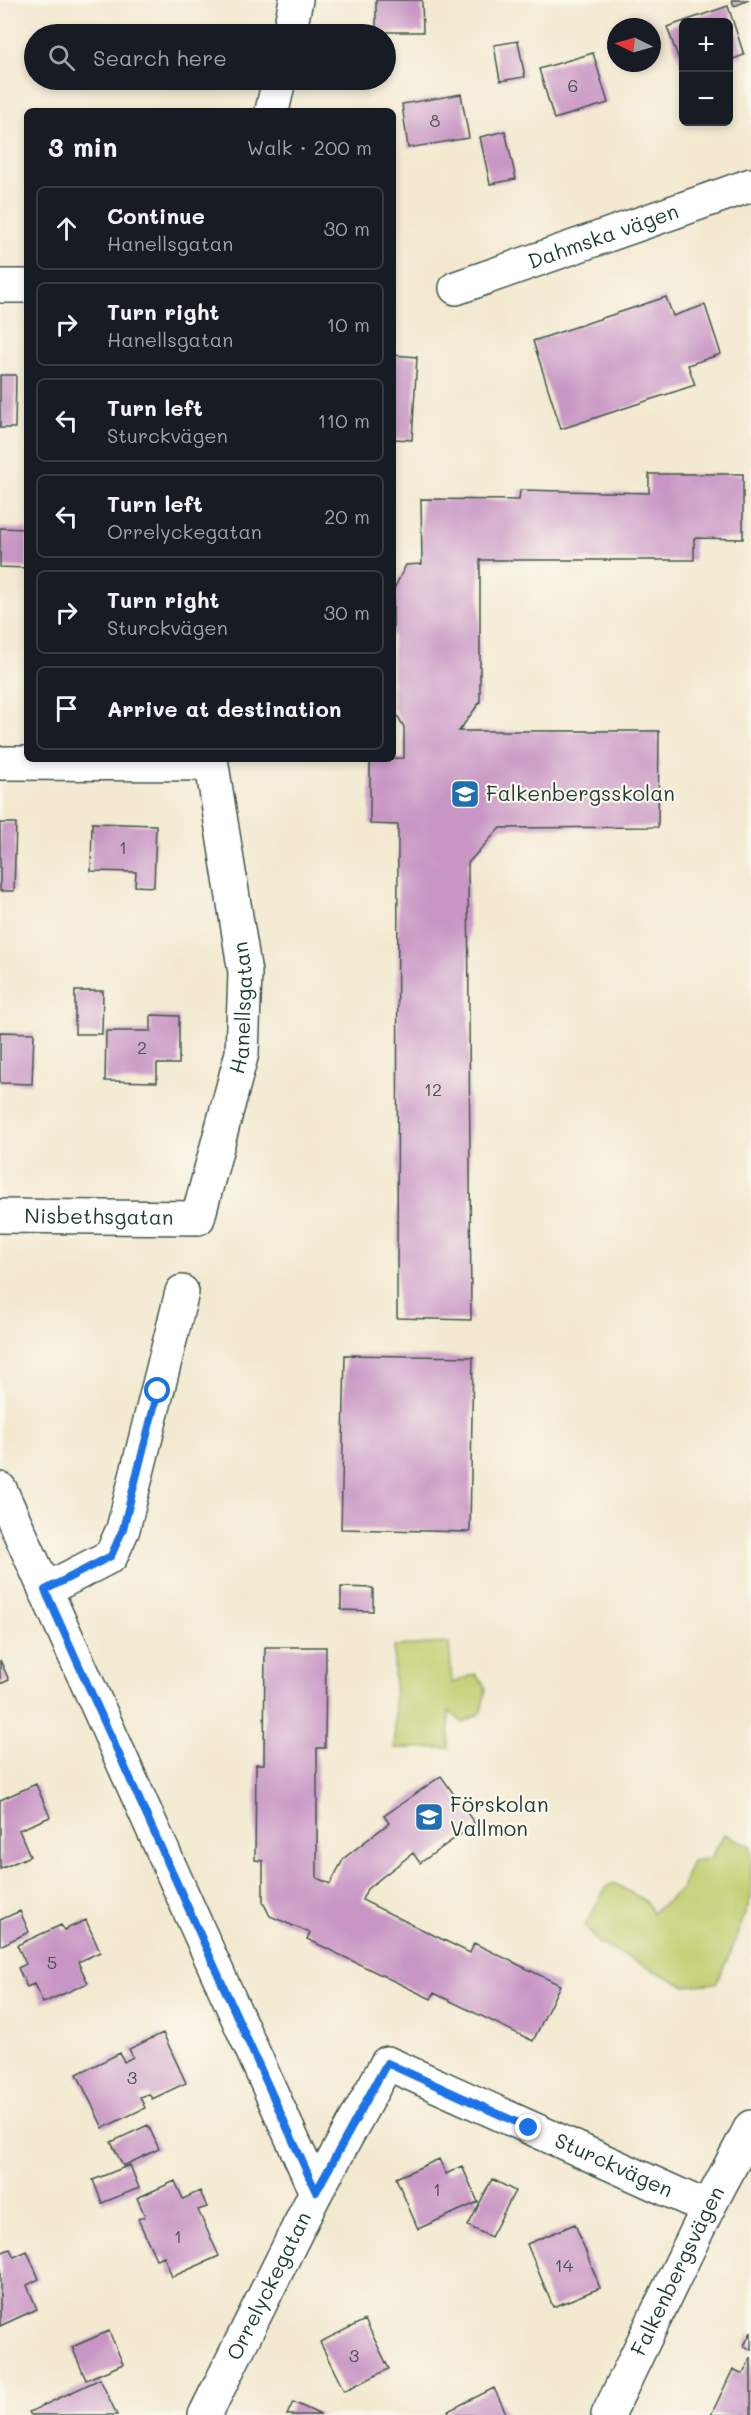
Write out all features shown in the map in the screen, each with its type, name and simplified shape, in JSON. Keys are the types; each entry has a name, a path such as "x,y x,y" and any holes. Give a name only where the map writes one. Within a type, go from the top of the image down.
{"street":[{"path":"291,24 296,0"},
{"path":"273,108 277,90"},
{"name":"Dahmska vägen","path":"456,288 751,185"},
{"path":"0,286 24,286"},
{"path":"0,763 106,762"},
{"name":"Hanellsgatan","path":"198,1218 242,1053 245,973 211,762"},
{"name":"Nisbethsgatan","path":"0,1216 198,1218"},
{"path":"45,1590 111,1556 123,1529 182,1292"},
{"path":"0,1490 316,2192"},
{"name":"Orrelyckegatan","path":"205,2415 316,2192 387,2063"},
{"name":"Sturckvägen","path":"387,2063 708,2208"},
{"name":"Falkenbergsvägen","path":"608,2415 708,2208 751,2127"}],"green space":[{"path":"449,1643 452,1683 475,1674 486,1688 481,1713 463,1723 449,1711 449,1748 395,1748 394,1646"},
{"path":"724,1834 751,1846 751,1898 730,1954 716,1983 685,1986 600,1944 585,1926 606,1887 614,1883 647,1902 652,1913 680,1891 692,1861 711,1858"}],"building":[{"path":"376,0 422,0 423,32 396,32 396,24 376,24"},
{"path":"732,0 749,0 734,6"},
{"path":"728,6 732,18 693,18"},
{"path":"733,21 744,55 733,59"},
{"path":"679,23 679,60 667,27"},
{"path":"518,41 525,77 500,81 494,45"},
{"path":"593,53 608,103 554,119 539,69"},
{"path":"461,94 469,138 408,148 402,104"},
{"path":"505,131 516,179 490,184 480,137"},
{"path":"666,297 673,316 705,305 721,354 688,365 695,385 561,429 533,341"},
{"path":"396,355 417,357 412,440 396,439"},
{"path":"0,375 16,375 15,428 0,428"},
{"path":"649,474 743,474 743,539 694,538 694,560 480,560 480,702 459,731 659,731 658,827 500,828 468,863 471,1320 397,1318 398,825 370,824 370,762 396,762 396,758 404,758 404,727 396,713 396,585 406,565 422,564 421,499 519,500 520,490 649,493"},
{"path":"0,528 24,529 24,568 0,567"},
{"path":"0,823 16,823 14,891 0,891"},
{"path":"92,823 156,825 154,887 135,886 136,872 91,871"},
{"path":"75,991 103,991 102,1034 75,1034"},
{"path":"151,1015 179,1016 179,1064 157,1064 157,1082 105,1081 106,1031 151,1031"},
{"path":"0,1032 34,1033 32,1084 0,1083"},
{"path":"345,1355 473,1357 470,1532 341,1529"},
{"path":"341,1587 373,1588 373,1611 341,1610"},
{"path":"265,1647 326,1647 325,1748 317,1748 317,1878 330,1884 344,1858 389,1823 384,1816 441,1776 475,1824 420,1863 413,1853 367,1889 362,1900 470,1953 474,1943 560,1985 533,2041 434,1993 431,1999 307,1939 310,1933 270,1916 263,1902 263,1861 255,1860 256,1764 264,1764"},
{"path":"0,1660 9,1680 0,1684"},
{"path":"36,1784 50,1817 19,1830 30,1856 0,1869 0,1800"},
{"path":"20,1911 29,1932 0,1946 0,1920"},
{"path":"86,1920 100,1952 78,1962 88,1983 43,2003 34,1984 27,1987 18,1968 26,1964 17,1945 61,1925 64,1930"},
{"path":"163,2033 186,2083 152,2099 149,2094 140,2097 145,2108 103,2128 77,2074 120,2053 124,2062 133,2057 129,2049"},
{"path":"148,2125 159,2149 123,2166 111,2142"},
{"path":"439,2159 446,2174 462,2166 478,2202 418,2229 396,2178"},
{"path":"130,2165 139,2188 102,2203 93,2180"},
{"path":"492,2179 515,2191 491,2237 468,2226"},
{"path":"175,2181 183,2199 200,2191 207,2207 198,2210 219,2256 172,2277 164,2256 156,2259 138,2219 145,2216 137,2198"},
{"path":"575,2224 600,2288 553,2307 527,2244"},
{"path":"10,2249 14,2257 27,2251 39,2279 27,2285 37,2309 0,2326 0,2253"},
{"path":"365,2320 389,2369 344,2391 320,2342"},
{"path":"109,2331 123,2364 86,2380 72,2347"},
{"path":"751,2332 751,2350 744,2346"},
{"path":"751,2357 751,2415 711,2415 733,2369 743,2374"},
{"path":"100,2379 117,2415 31,2415 29,2412"},
{"path":"494,2388 507,2415 450,2415 448,2411"},
{"path":"293,2402 321,2415 287,2415"}],"place":[{"name":"Falkenbergsskolan","path":"465,794"},
{"name":"Förskolan Vallmon","path":"429,1817"}],"route":[{"path":"158,1391 123,1529 111,1556 45,1590 316,2192 387,2063 529,2128"}]}
